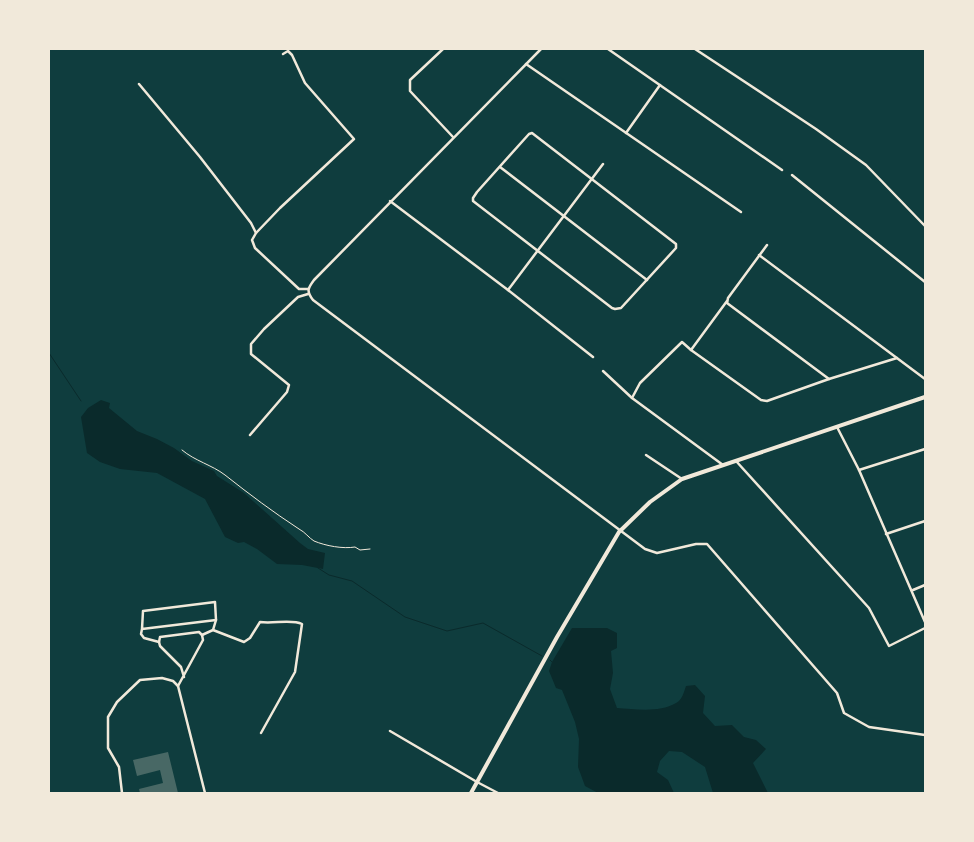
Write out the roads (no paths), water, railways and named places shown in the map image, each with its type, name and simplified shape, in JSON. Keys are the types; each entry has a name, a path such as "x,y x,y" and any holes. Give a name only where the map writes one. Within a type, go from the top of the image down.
{"street":[{"path":"443,49 410,80 409,85 410,91 452,137"},
{"path":"250,435 287,392 289,385 251,354 251,344 298,297 308,292 314,280 540,49"},
{"path":"608,49 782,170"},
{"path":"695,49 816,129 866,165 925,226"},
{"path":"283,54 288,51 292,55 305,83 354,139 256,233 252,240 255,248 299,289 308,292 312,300 645,550 657,552 696,544 707,544 837,693 844,713 869,727 925,735"},
{"path":"526,64 741,212"},
{"path":"139,84 200,157 251,223 256,233"},
{"path":"626,134 660,85"},
{"path":"532,133 592,178 676,244 676,248 621,308 615,309 473,201 477,192 529,134 532,133"},
{"path":"508,290 603,164"},
{"path":"500,167 647,280"},
{"path":"792,175 925,282"},
{"path":"390,201 593,357"},
{"path":"691,350 767,245"},
{"path":"759,255 925,379"},
{"path":"727,300 727,303 830,379"},
{"path":"632,398 640,382 682,342 761,400 767,401 897,358"},
{"path":"603,371 632,398 724,465"},
{"path":"470,793 619,532 650,502 682,479 925,397"},
{"path":"837,427 859,470 925,622"},
{"path":"859,470 925,449"},
{"path":"646,454 682,479"},
{"path":"736,462 869,608 889,646 925,628"},
{"path":"886,534 925,521"},
{"path":"912,590 925,585"},
{"path":"159,642 144,638 141,634 143,611 216,602 216,620 213,630"},
{"path":"142,628 216,620"},
{"path":"202,635 213,630 244,642 250,638 260,622 274,624 296,621 302,624 295,672 261,733"},
{"path":"184,677 181,667 160,646 160,637 199,632 202,635"},
{"path":"178,686 203,640 202,635"},
{"path":"122,793 119,767 108,748 108,717 117,702 140,680 162,678 173,681 178,686 205,793"},
{"path":"390,731 498,793"}],"water":[{"path":"101,400 110,403 109,408 137,431 157,439 192,461 214,471 217,476 244,493 308,549 325,553 323,569 302,565 277,564 244,542 238,543 225,537 205,499 157,473 120,469 100,462 87,453 81,417 88,408"},
{"path":"572,628 607,628 617,633 617,648 611,651 613,673 610,689 617,708 647,710 669,706 680,700 686,686 695,685 705,696 703,713 715,726 732,725 744,737 756,740 766,749 753,763 768,793 713,793 705,767 682,752 669,751 660,761 657,772 668,780 674,793 598,793 585,786 578,767 579,739 575,722 562,690 556,688 549,671 552,662"}],"waterway":[{"path":"49,353 81,401"},
{"path":"318,568 329,575 352,581 405,617 447,631 483,623 542,656"}]}
